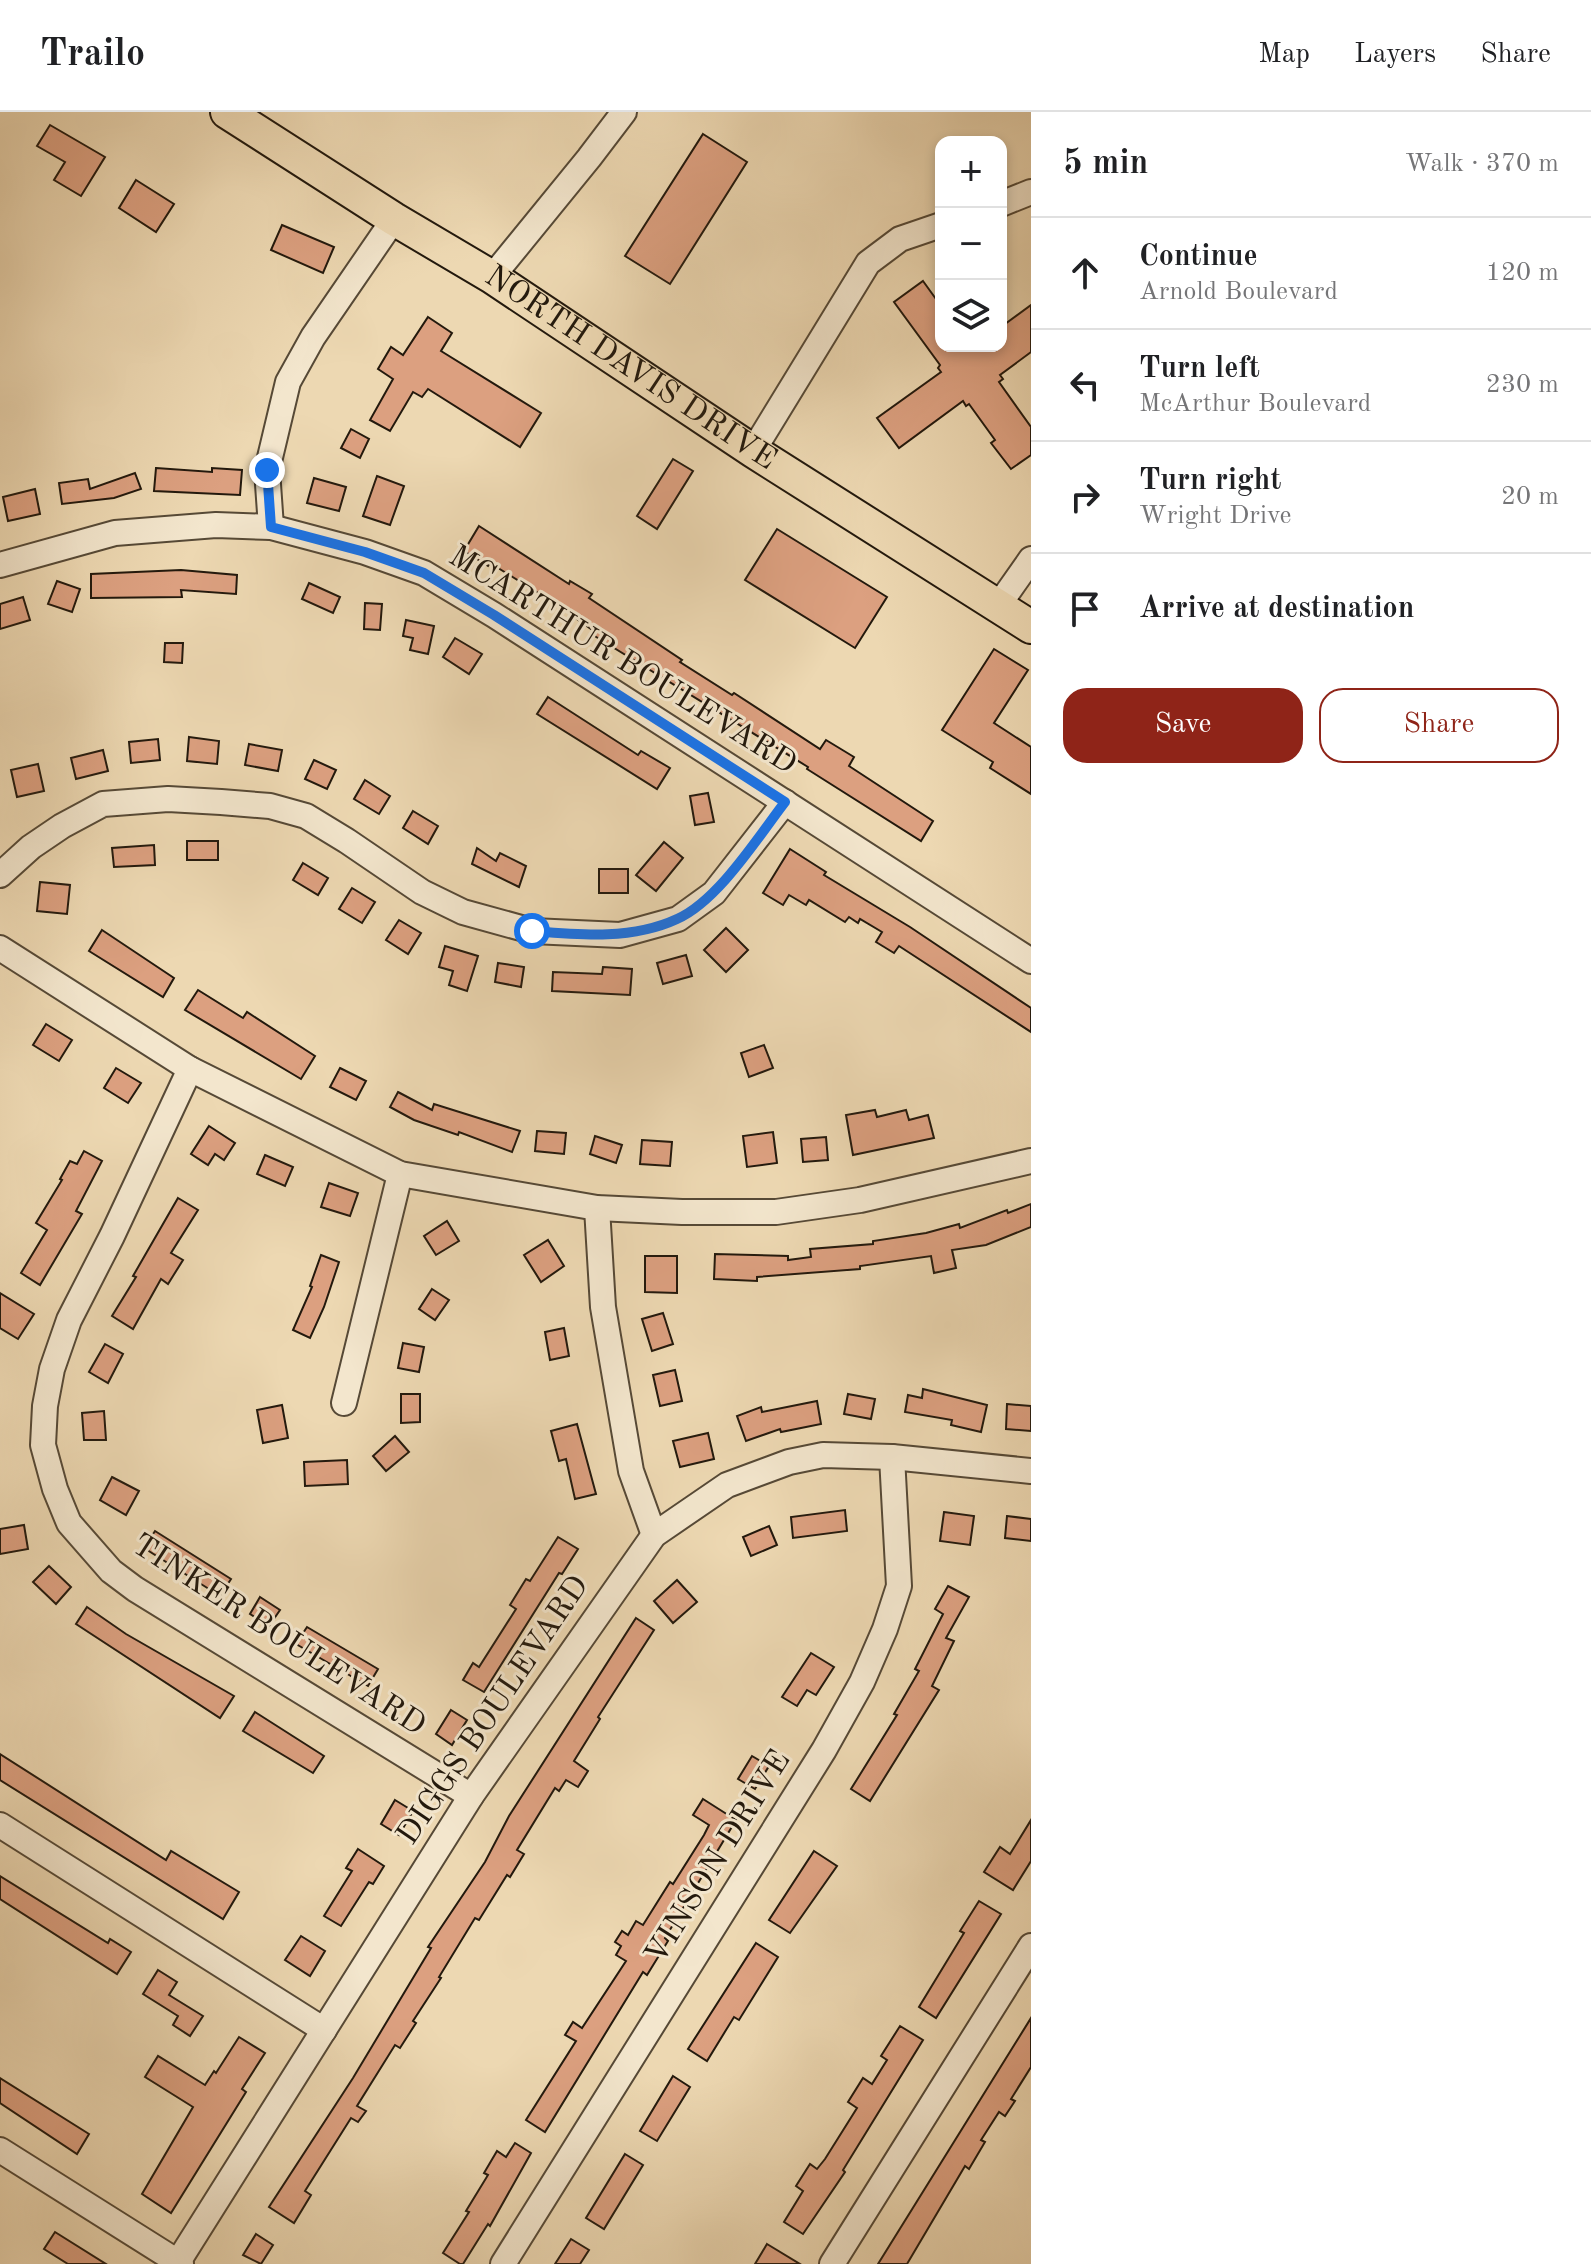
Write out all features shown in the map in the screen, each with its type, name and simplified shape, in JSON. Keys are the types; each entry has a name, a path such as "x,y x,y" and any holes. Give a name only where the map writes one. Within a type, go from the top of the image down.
{"main road":[{"name":"NORTH DAVIS DRIVE","path":"227,112 394,219 492,277 753,451 1031,627"}],"street":[{"path":"492,277 624,112"},
{"path":"1007,202 1031,192"},
{"path":"271,527 267,470 288,382 313,337 394,219"},
{"path":"753,451 868,263 900,239 935,227"},
{"name":"MCARTHUR BOULEVARD","path":"0,565 115,533 216,525 271,527 365,552 424,573 1031,961"},
{"path":"998,606 1031,559"},
{"path":"0,875 31,847 103,804 168,799 270,806 306,816 422,892 463,912 532,931 620,935 678,919 714,893 785,802"},
{"path":"0,948 190,1069 400,1174 597,1208 776,1212 860,1200 1031,1161"},
{"name":"TINKER BOULEVARD","path":"190,1069 69,1320 52,1369 45,1406 43,1445 60,1500 69,1523 111,1571 135,1589 471,1796"},
{"path":"344,1403 400,1174"},
{"path":"597,1208 603,1307 631,1471 654,1535"},
{"name":"DIGGS BOULEVARD","path":"180,2263 471,1796 654,1535 727,1485 789,1462 823,1455 892,1457 1031,1471"},
{"name":"VINSON DRIVE","path":"503,2264 824,1750 862,1682 885,1629 899,1586 892,1457"},
{"path":"0,1825 324,2030"},
{"path":"832,2264 1031,1946"},
{"path":"0,2150 180,2263"}],"building":[{"path":"50,125 105,157 81,196 54,180 65,162 37,146"},
{"path":"703,134 747,162 670,284 625,256"},
{"path":"136,180 174,204 156,232 119,208"},
{"path":"282,225 334,247 323,273 271,250"},
{"path":"923,281 935,298 935,352 1007,352 1007,323 1031,305 1031,352 1000,375 1003,379 999,382 1031,427 1031,455 1011,469 991,443 995,440 969,404 966,406 963,401 899,448 877,418 941,372 938,368 940,365 894,302"},
{"path":"428,317 452,333 441,351 541,413 520,447 428,389 422,397 413,392 390,431 370,420 393,379 378,369 391,347 403,355"},
{"path":"351,429 369,439 360,458 341,448"},
{"path":"673,459 693,471 657,529 637,516"},
{"path":"156,468 212,472 212,468 242,470 240,495 154,491"},
{"path":"135,473 141,489 114,498 62,504 59,483 88,479 90,489"},
{"path":"377,476 404,486 390,525 363,516"},
{"path":"314,478 346,487 339,511 307,503"},
{"path":"35,489 40,514 8,521 3,497"},
{"path":"479,526 569,584 570,581 592,594 589,598 732,695 734,693 820,749 826,740 854,757 849,766 933,821 921,841 808,767 593,635 595,632 556,604 490,563 488,566 464,551"},
{"path":"777,529 887,597 855,648 745,580"},
{"path":"181,570 237,575 236,594 181,590 182,597 91,598 91,574"},
{"path":"57,581 80,589 72,612 48,604"},
{"path":"309,583 340,597 333,613 302,599"},
{"path":"23,597 30,620 0,629 0,604"},
{"path":"365,603 382,604 380,630 364,629"},
{"path":"406,620 434,626 428,654 410,650 413,638 403,636"},
{"path":"455,638 482,654 469,674 443,657"},
{"path":"165,643 183,643 182,663 164,662"},
{"path":"994,649 1028,670 994,723 1031,747 1031,794 990,768 993,762 942,730"},
{"path":"548,697 638,755 641,751 670,768 657,789 537,714"},
{"path":"189,737 219,741 217,764 187,761"},
{"path":"158,739 160,760 131,763 129,742"},
{"path":"249,744 282,750 278,771 245,765"},
{"path":"103,750 108,771 76,779 71,758"},
{"path":"314,760 336,770 327,789 305,779"},
{"path":"38,764 44,791 17,797 11,770"},
{"path":"365,780 390,796 379,814 354,799"},
{"path":"708,793 714,822 695,825 690,796"},
{"path":"413,811 438,826 428,844 403,828"},
{"path":"187,841 218,841 218,860 187,860"},
{"path":"664,842 683,858 656,891 636,875"},
{"path":"154,845 155,865 114,867 112,848"},
{"path":"477,848 496,861 500,853 526,866 519,887 472,864"},
{"path":"790,849 826,872 824,875 910,927 1031,1008 1031,1032 899,946 894,953 876,942 882,932 860,919 858,923 849,917 845,922 809,900 806,905 789,895 783,905 763,893"},
{"path":"303,863 328,878 318,895 293,880"},
{"path":"599,869 628,869 628,893 599,893"},
{"path":"40,882 70,885 67,914 37,911"},
{"path":"352,888 375,902 362,923 339,909"},
{"path":"399,920 421,933 408,954 386,940"},
{"path":"726,928 748,950 726,972 704,950"},
{"path":"102,930 174,978 163,997 89,951"},
{"path":"445,946 478,956 467,991 449,985 453,971 439,967"},
{"path":"686,955 692,976 663,984 657,963"},
{"path":"498,963 524,967 521,987 495,982"},
{"path":"603,967 632,969 630,995 552,991 553,972 602,974"},
{"path":"198,990 243,1018 247,1012 315,1056 301,1079 185,1010"},
{"path":"46,1024 72,1040 59,1061 33,1045"},
{"path":"764,1045 773,1068 749,1077 741,1053"},
{"path":"116,1068 141,1083 128,1103 104,1088"},
{"path":"340,1068 366,1081 356,1100 330,1087"},
{"path":"398,1092 432,1110 434,1104 520,1131 512,1152 459,1132 458,1135 414,1120 390,1107"},
{"path":"875,1110 877,1117 906,1110 909,1120 928,1115 934,1138 853,1155 846,1115"},
{"path":"209,1126 235,1143 224,1160 215,1154 208,1165 191,1154"},
{"path":"537,1131 566,1133 564,1154 535,1151"},
{"path":"773,1132 777,1163 747,1167 743,1136"},
{"path":"595,1136 622,1145 616,1163 590,1154"},
{"path":"826,1137 828,1160 803,1162 801,1139"},
{"path":"642,1140 672,1142 670,1166 640,1164"},
{"path":"84,1151 102,1161 76,1211 82,1214 40,1285 21,1273 47,1230 36,1223 70,1161 77,1164"},
{"path":"265,1155 293,1167 285,1186 257,1174"},
{"path":"329,1183 358,1193 350,1216 321,1207"},
{"path":"178,1198 198,1210 171,1253 183,1260 168,1284 161,1279 133,1329 112,1316"},
{"path":"1031,1204 1031,1227 986,1245 952,1250 956,1268 934,1273 931,1256 860,1266 860,1269 757,1277 757,1281 714,1279 715,1254 788,1256 788,1260 811,1257 810,1249 873,1244 873,1241 926,1233 959,1224 960,1228"},
{"path":"447,1221 459,1241 436,1255 424,1236"},
{"path":"548,1240 564,1266 541,1282 524,1255"},
{"path":"321,1255 339,1262 310,1338 293,1330 312,1287"},
{"path":"645,1256 677,1256 677,1293 645,1292"},
{"path":"432,1289 449,1300 435,1320 419,1309"},
{"path":"0,1293 34,1314 18,1339 0,1328"},
{"path":"663,1313 673,1344 652,1351 642,1319"},
{"path":"564,1328 569,1356 550,1360 545,1332"},
{"path":"403,1343 424,1347 419,1372 398,1368"},
{"path":"105,1344 123,1354 108,1383 89,1372"},
{"path":"675,1370 682,1401 660,1406 653,1375"},
{"path":"923,1389 987,1405 981,1432 951,1425 952,1420 905,1412 908,1395 922,1398"},
{"path":"401,1394 420,1394 420,1422 401,1423"},
{"path":"848,1394 875,1399 871,1419 844,1414"},
{"path":"817,1401 821,1424 781,1432 780,1429 746,1441 737,1416 761,1407 762,1412"},
{"path":"1007,1404 1031,1406 1031,1431 1006,1429"},
{"path":"282,1405 288,1438 263,1443 257,1410"},
{"path":"104,1411 106,1440 84,1440 82,1413"},
{"path":"577,1424 596,1494 575,1499 566,1459 559,1461 551,1431"},
{"path":"708,1433 714,1459 680,1467 673,1441"},
{"path":"395,1436 409,1452 386,1471 373,1456"},
{"path":"347,1460 348,1484 305,1486 304,1462"},
{"path":"112,1477 139,1491 126,1515 100,1500"},
{"path":"845,1510 847,1531 793,1538 791,1517"},
{"path":"944,1512 974,1516 970,1545 940,1541"},
{"path":"1007,1516 1031,1519 1031,1541 1005,1538"},
{"path":"24,1525 28,1549 0,1554 0,1529"},
{"path":"769,1526 777,1545 751,1556 743,1537"},
{"path":"155,1531 231,1579 220,1596 144,1548"},
{"path":"558,1537 578,1549 562,1574 559,1573 484,1692 463,1680 473,1663 479,1667 516,1609 510,1605 526,1579 530,1581"},
{"path":"49,1566 71,1587 56,1604 33,1582"},
{"path":"677,1580 697,1602 673,1623 654,1601"},
{"path":"948,1586 969,1597 946,1638 954,1641 932,1686 939,1690 870,1801 851,1789 897,1715 894,1714 919,1671 915,1669 943,1614 935,1609"},
{"path":"260,1597 280,1610 269,1626 250,1614"},
{"path":"87,1607 126,1634 234,1696 220,1718 76,1624"},
{"path":"636,1618 654,1630 598,1717 600,1719 574,1761 588,1771 578,1787 566,1780 559,1791 555,1788 517,1850 524,1854 479,1920 475,1918 400,2048 395,2045 357,2106 366,2111 358,2122 351,2118 305,2191 311,2195 294,2223 269,2207 353,2078 431,1948 428,1947 485,1862 509,1816"},
{"path":"307,1627 378,1669 368,1686 296,1644"},
{"path":"811,1653 834,1667 816,1695 807,1690 797,1706 782,1697"},
{"path":"451,1710 467,1720 452,1745 436,1734"},
{"path":"255,1712 324,1756 313,1773 243,1731"},
{"path":"0,1754 166,1860 171,1851 239,1892 223,1919 0,1780"},
{"path":"752,1756 769,1766 755,1789 738,1779"},
{"path":"703,1799 736,1820 665,1938 668,1941 647,1975 643,1972 545,2132 526,2120 576,2041 565,2035 573,2022 582,2028 626,1961 616,1955 621,1946 615,1942 622,1931 628,1935 636,1921 643,1925 704,1835 709,1825 693,1815"},
{"path":"395,1800 413,1811 399,1835 381,1824"},
{"path":"1031,1820 1031,1861 1013,1890 984,1872 1000,1847 1010,1854"},
{"path":"358,1849 384,1866 373,1884 369,1882 341,1926 324,1916 352,1871 346,1868"},
{"path":"814,1851 837,1866 790,1933 769,1920"},
{"path":"0,1876 108,1943 110,1939 131,1952 117,1974 0,1899"},
{"path":"979,1901 1001,1914 936,2018 919,2007 964,1933 960,1931"},
{"path":"301,1936 325,1951 310,1976 285,1960"},
{"path":"756,1943 778,1957 739,2020 734,2017 707,2061 688,2049"},
{"path":"158,1970 177,1982 169,1995 203,2016 190,2036 173,2025 178,2016 143,1994"},
{"path":"1031,2018 1031,2067 1011,2099 1015,2101 1005,2116 999,2112 981,2140 985,2142 969,2169 965,2166 907,2264 878,2264"},
{"path":"900,2026 923,2040 843,2170 845,2172 803,2234 784,2222 803,2191 796,2186 810,2164 817,2169 825,2159 857,2108 848,2102 863,2078 872,2084 887,2060 881,2056"},
{"path":"239,2037 265,2053 242,2089 246,2092 171,2213 142,2194 193,2107 145,2077 158,2056 205,2085"},
{"path":"673,2076 690,2087 657,2141 640,2131"},
{"path":"0,2078 89,2134 77,2154 0,2103"},
{"path":"515,2143 531,2153 490,2226 488,2224 463,2264 460,2264 443,2253 469,2212 466,2211 488,2175 484,2173 497,2151 506,2157"},
{"path":"625,2154 643,2165 604,2229 586,2218"},
{"path":"55,2232 106,2264 68,2264 44,2249"},
{"path":"256,2234 273,2245 261,2264 243,2255"},
{"path":"571,2239 589,2250 580,2264 555,2264"},
{"path":"767,2244 800,2264 755,2264"}],"route":[{"path":"267,470 271,527 365,552 424,573 785,802 714,893 678,919 620,935 532,931"}]}
